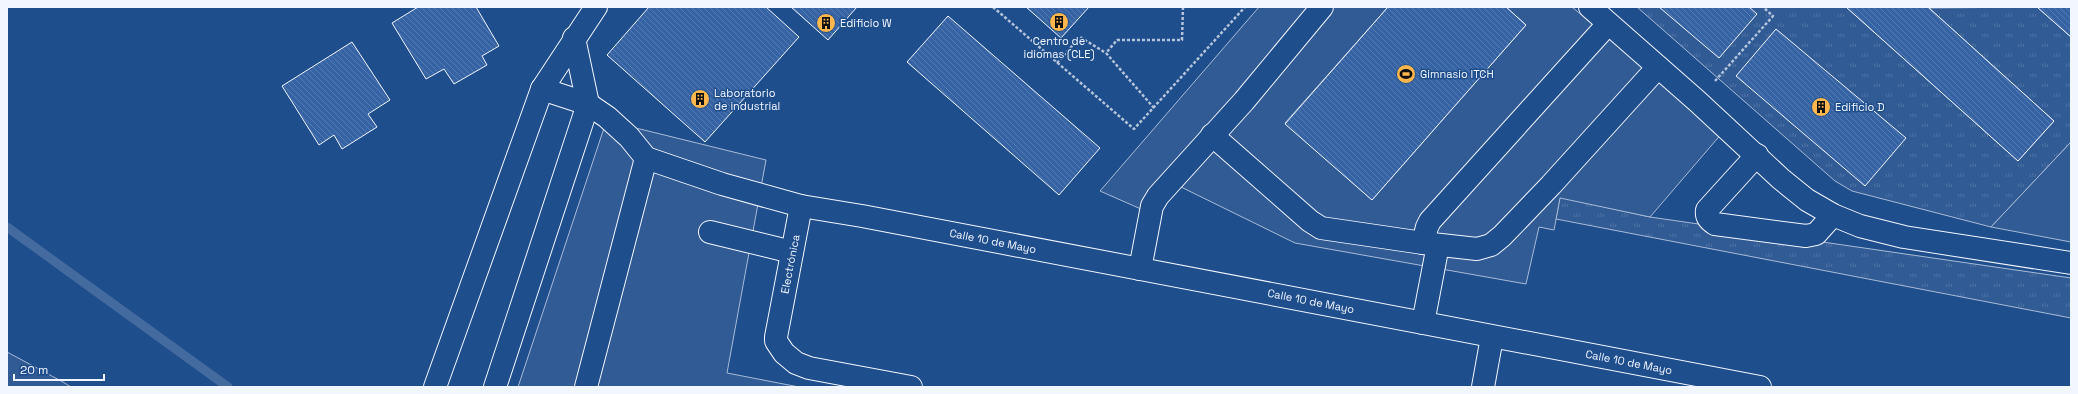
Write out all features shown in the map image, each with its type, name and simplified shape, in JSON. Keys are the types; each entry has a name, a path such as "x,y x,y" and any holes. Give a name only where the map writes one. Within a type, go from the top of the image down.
{"street":[{"path":"435,387 542,89 574,38 596,7"},
{"path":"1140,269 1152,206 1158,196 1244,101 1322,7"},
{"path":"1590,7 1697,100 1781,179 1807,200 1833,215 1860,226 1904,237 2071,263"},
{"path":"1423,323 1430,244 1427,227 1430,221 1608,24"},
{"path":"495,387 588,104 574,38"},
{"path":"1212,135 1310,221 1321,228 1430,244 1477,249 1491,245 1502,236 1658,67"},
{"path":"542,89 588,104 607,117 629,137 646,158 722,184 801,206"},
{"path":"1757,155 1707,210 1706,216 1709,220 1715,224 1806,236 1816,234 1833,215"},
{"path":"587,387 646,158"},
{"name":"Calle 10 de Mayo","path":"801,206 862,216 1760,387"},
{"name":"Electrónica","path":"801,206 776,341 790,359 809,368 911,387"},
{"path":"710,232 792,252"},
{"path":"1483,387 1492,337"}],"path":[{"path":"993,7 1134,129 1245,7"},
{"path":"1106,53 1117,40 1182,40 1183,7"},
{"path":"1697,100 1773,16 1763,7"},
{"path":"1057,62 1080,37 1106,53 1154,108"}],"green space":[{"path":"1637,7 1846,7 2018,161 2054,121 1929,8 2037,7 2071,37 2071,142 1991,227 1852,191 1835,181"},
{"path":"1560,197 1650,217 2071,278 2071,318 1556,219"}],"shaded area":[{"path":"1259,7 1388,7 1285,123 1372,200 1526,25 1506,7 1572,7 1723,132 1650,217 1560,198 1554,230 1539,227 1526,284 1295,243 1179,186 1150,213 1100,191"},
{"path":"605,125 640,129 766,160 727,373 799,387 518,387"},
{"path":"2071,142 2071,242 1991,227"},
{"path":"7,352 63,382 71,387 7,387"}],"building":[{"path":"418,7 476,7 499,46 482,56 487,65 454,84 444,69 426,79 392,23"},
{"name":"Laboratorio de industrial","path":"649,7 766,7 799,37 705,142 607,55"},
{"name":"Edificio W","path":"791,7 857,7 828,40"},
{"name":"Centro de idiomas (CLE)","path":"1026,7 1089,7 1061,38"},
{"name":"Gimnasio ITCH","path":"1388,7 1506,7 1526,25 1372,200 1285,124"},
{"path":"1659,7 1749,7 1757,14 1719,58"},
{"path":"1846,7 1930,7 1929,8 2054,121 2018,161"},
{"path":"2037,7 2071,7 2071,37"},
{"path":"948,16 1100,148 1059,195 907,62"},
{"name":"Edificio D","path":"1776,29 1906,138 1865,186 1736,76"},
{"path":"352,42 390,100 368,114 377,127 342,149 334,135 319,145 282,86"}],"waterway":[{"path":"7,227 228,387"}],"place":[{"name":"Centro de idiomas (CLE)","path":"1059,22"},
{"name":"Edificio W","path":"826,23"},
{"name":"Gimnasio ITCH","path":"1406,74"},
{"name":"Laboratorio de industrial","path":"700,99"},
{"name":"Edificio D","path":"1821,107"}]}
